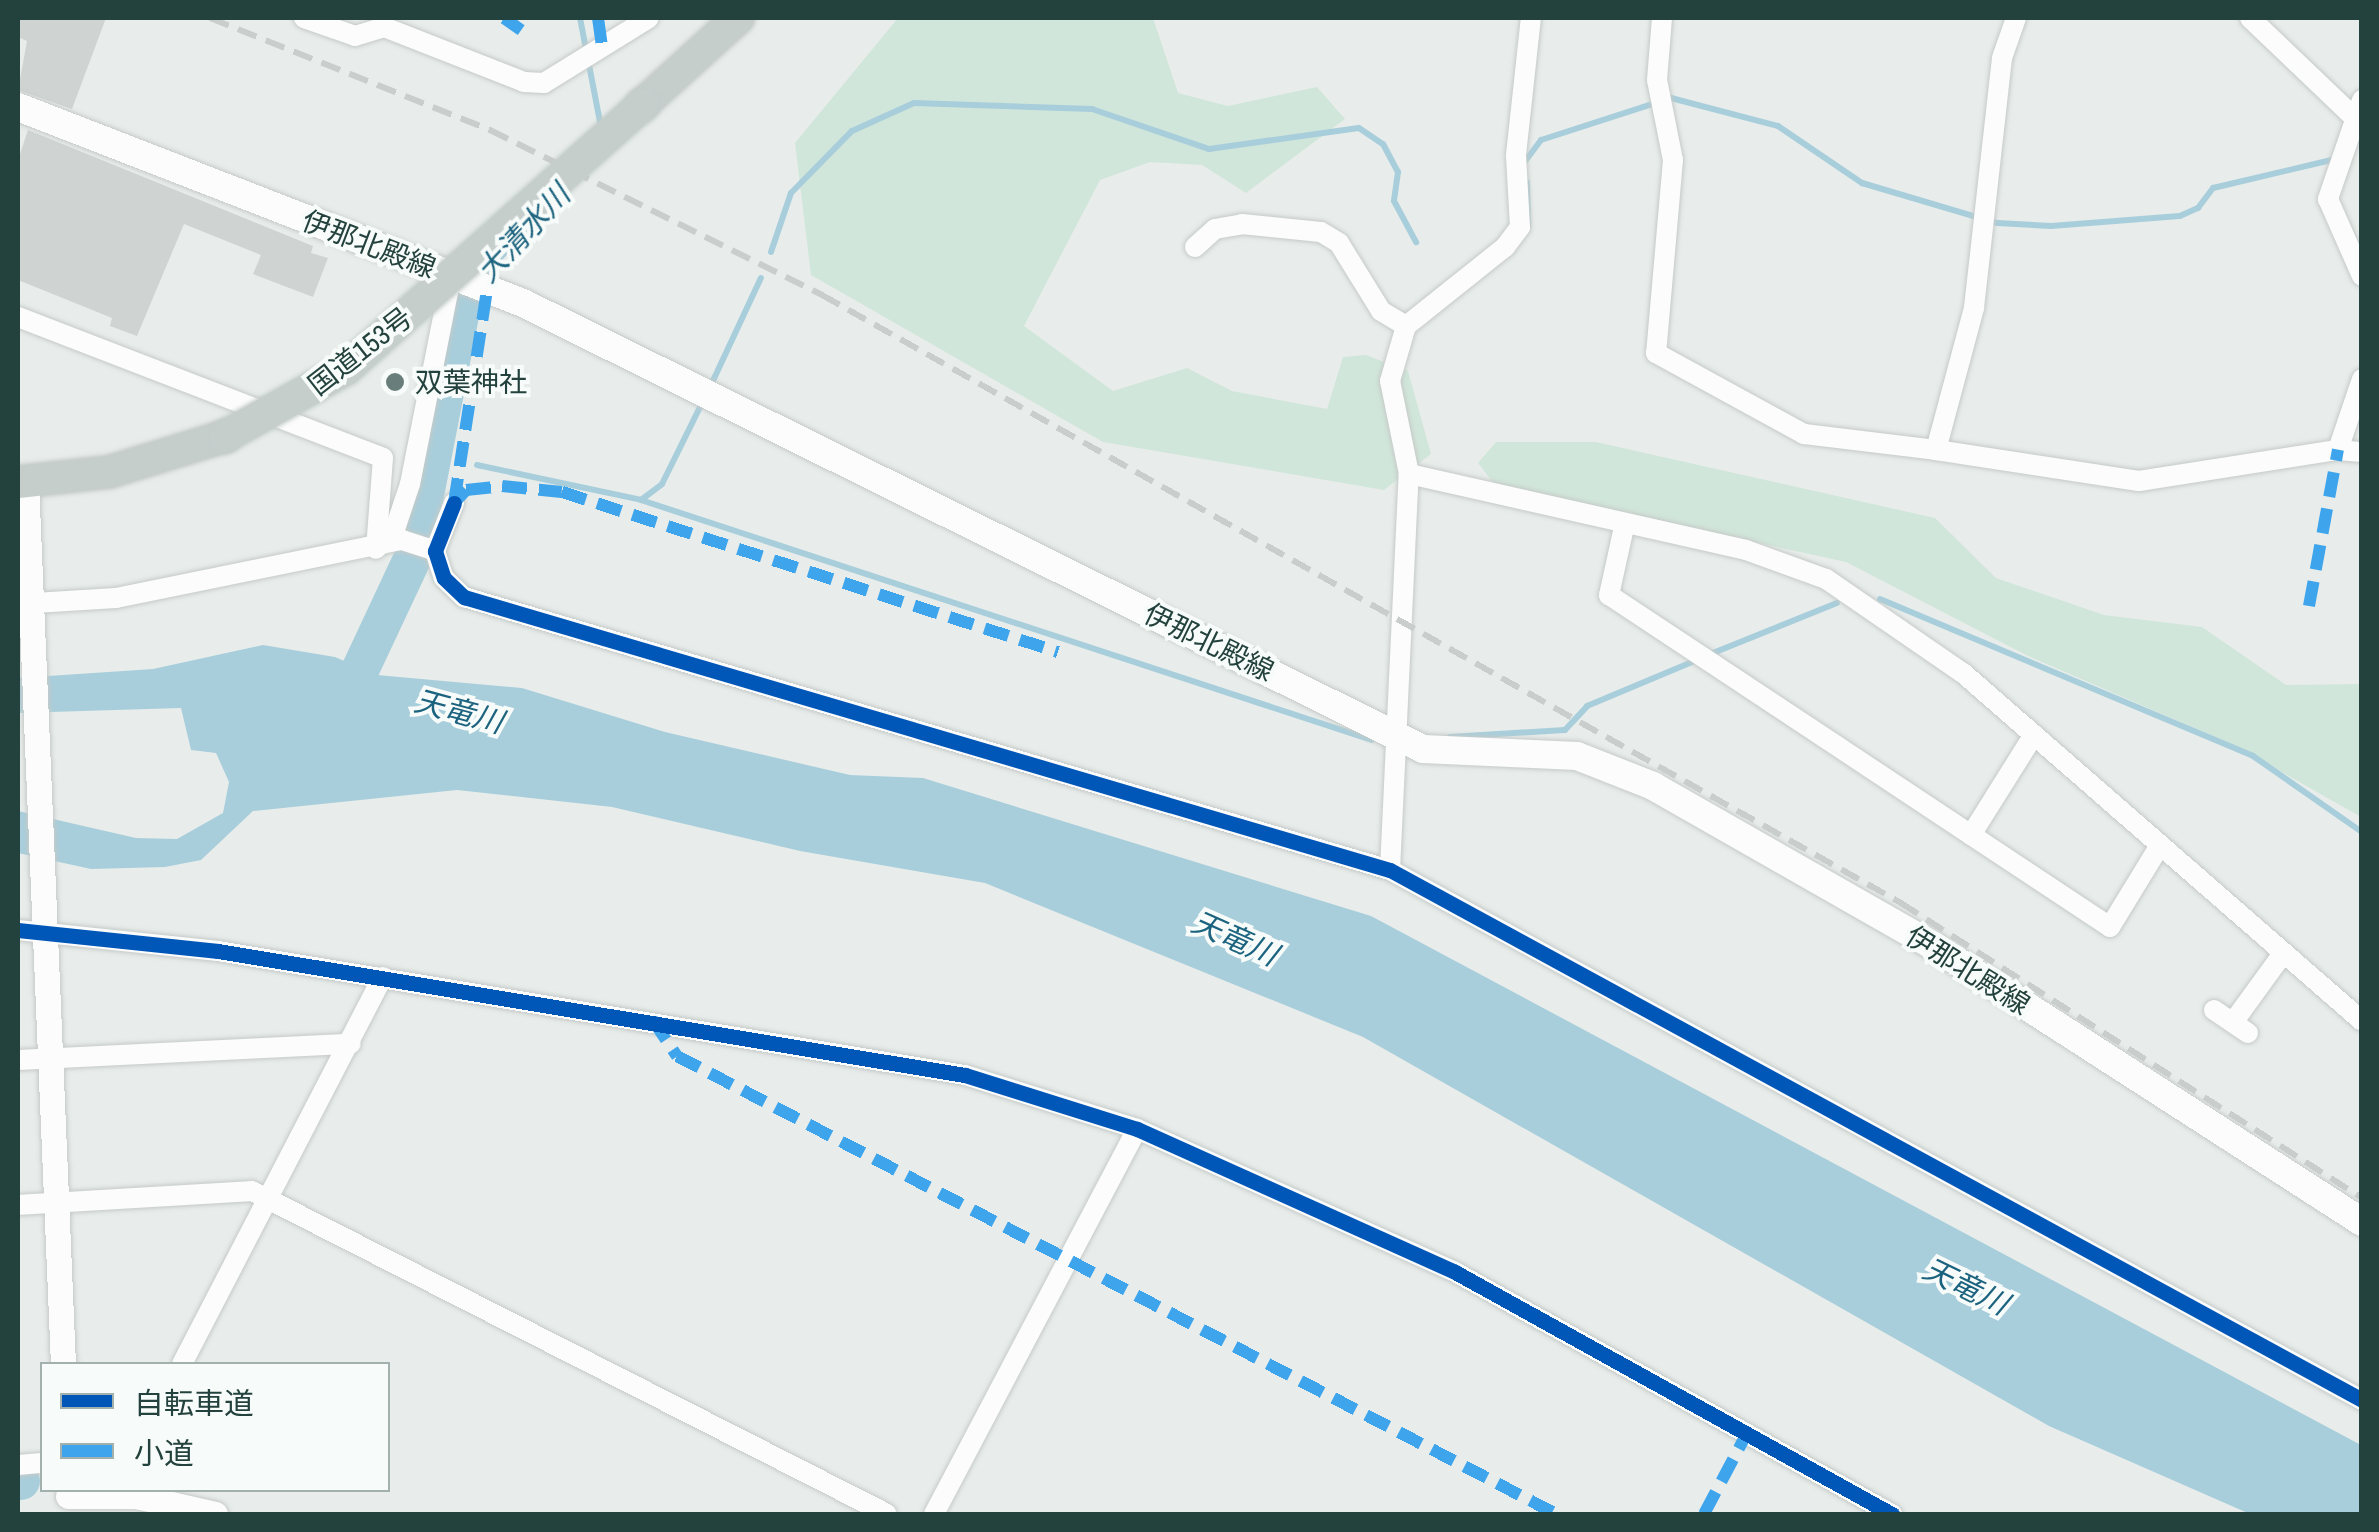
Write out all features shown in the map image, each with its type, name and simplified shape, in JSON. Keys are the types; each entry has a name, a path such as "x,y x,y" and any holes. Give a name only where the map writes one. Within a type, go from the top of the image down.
{"highway":[{"name":"国道153号","path":"22,482 108,472 226,436 346,369 738,18"}],"main road":[{"name":"伊那北殿線","path":"18,107 465,281 706,393 1423,748 1468,754 1576,756 1653,786 1935,948 2362,1222"}],"street":[{"path":"304,18 355,36 384,26 524,82 544,82 648,18"},
{"path":"1390,870 1392,734 1408,474 1390,381 1406,326 1506,248 1520,227 1516,155 1532,18"},
{"path":"1662,18 1661,99 1673,160 1656,352 1804,434 2139,480 2338,450 2362,452"},
{"path":"1936,450 1987,223 2002,58 2016,18"},
{"path":"2250,18 2359,115 2336,168 2328,198 2362,276"},
{"path":"1195,247 1215,229 1242,224 1322,232 1338,244 1381,311 1406,326"},
{"path":"376,549 394,529 410,484 465,281"},
{"path":"18,317 384,458 376,549"},
{"path":"2338,450 2362,379"},
{"path":"1408,474 1624,526 1746,550 1826,579 1890,617 2034,736 2157,850 2362,1021"},
{"path":"22,482 48,926 63,1362"},
{"path":"454,503 435,551 444,578 464,597 1390,870 2362,1400"},
{"path":"1624,526 1609,594 2110,927 2157,850"},
{"path":"28,607 116,598 376,549 402,540 435,551"},
{"path":"1971,834 2034,736"},
{"path":"18,930 48,926 383,977 965,1074 1136,1129 1455,1272 1892,1514"},
{"path":"2214,1010 2241,1027 2282,956"},
{"path":"183,1362 273,1198 383,977"},
{"path":"18,1060 352,1044"},
{"path":"934,1514 1136,1129"},
{"path":"18,1205 252,1191 273,1198 887,1514"},
{"path":"67,1500 137,1493 214,1514"}],"green space":[{"path":"898,18 1153,18 1178,93 1228,106 1317,87 1345,119 1246,193 1202,165 1150,162 1100,180 1024,326 1113,391 1187,368 1232,391 1327,409 1343,357 1366,355 1408,371 1431,454 1384,490 1103,442 811,275 795,143"},
{"path":"1496,442 1596,442 1935,518 1996,578 2104,615 2202,627 2286,685 2361,684 2361,817 2236,746 2028,656 1846,562 1585,505 1513,508 1478,463"}],"water":[{"name":"天竜川","path":"263,645 335,657 377,675 522,688 665,732 850,775 923,778 1371,916 2361,1445 2361,1514 2250,1514 2049,1426 1363,1037 985,883 800,851 612,807 457,790 253,811 201,860 165,867 91,869 18,853 18,811 136,838 177,839 223,813 229,782 216,753 191,750 181,708 18,713 18,678 153,669"}],"building":[{"path":"18,18 106,18 72,109 18,90 27,41 18,37"},
{"path":"28,130 313,246 311,253 328,258 313,297 253,274 261,255 184,224 137,336 110,326 112,318 18,280 18,160"}],"waterway":[{"name":"大清水川","path":"580,18 601,127"},
{"path":"1526,160 1541,140 1671,98 1778,126 1862,183 1997,223 2051,226 2180,216 2198,208 2213,188 2336,159"},
{"path":"771,252 791,193 852,131 914,103 1092,109 1209,149 1359,128 1383,144 1398,172 1394,201 1416,242"},
{"path":"1527,182 1528,225"},
{"name":"大清水川","path":"482,277 528,228"},
{"path":"711,385 761,278"},
{"name":"大清水川","path":"354,683 413,557 464,295"},
{"path":"477,465 641,500 662,484 703,401"},
{"path":"436,457 445,459"},
{"path":"641,500 1372,740"},
{"path":"1880,599 2253,756 2362,832"},
{"path":"1708,655 1837,603"},
{"path":"1450,737 1565,730 1587,706 1697,660"}],"railway":[{"path":"210,18 490,130 822,295 1901,903 2362,1198"}],"marked path":[{"path":"504,18 521,30"},
{"path":"598,18 602,47"},
{"path":"454,503 487,289"},
{"path":"2309,606 2338,450"},
{"path":"454,503 466,490 502,486 562,492 1058,652"},
{"path":"652,1019 677,1056 1556,1514"},
{"path":"1704,1514 1747,1433"}],"cycle path":[{"path":"454,503 435,551 444,578 464,597 1390,870 2362,1400"},
{"path":"18,930 218,951 965,1075 1137,1129 1455,1272 1892,1514"}],"place":[{"name":"双葉神社","path":"395,382"}]}
